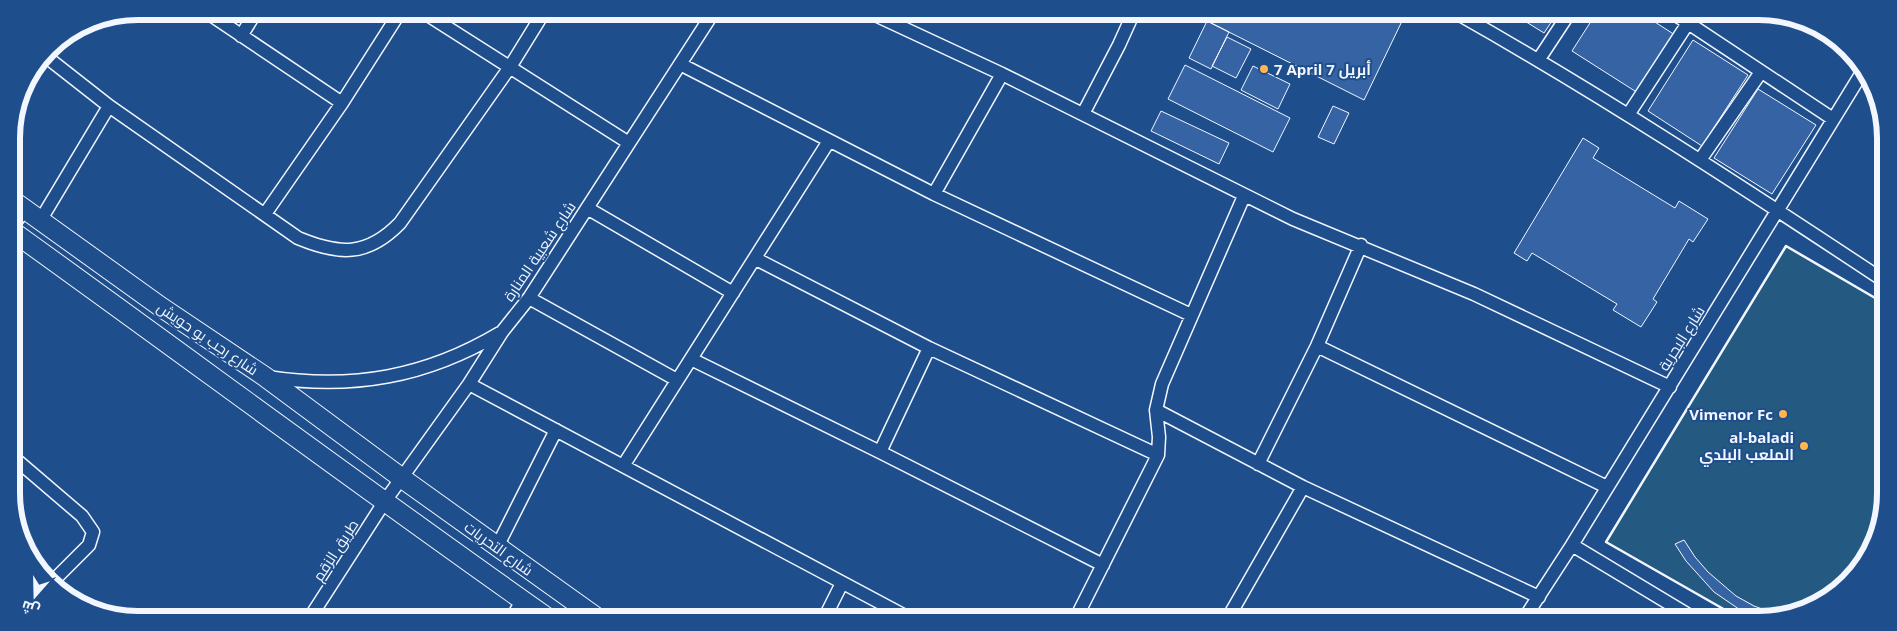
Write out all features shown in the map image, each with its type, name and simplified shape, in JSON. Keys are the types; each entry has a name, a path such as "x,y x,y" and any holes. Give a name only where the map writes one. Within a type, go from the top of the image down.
{"main road":[{"name":"شارع رجب بو حويش","path":"20,206 162,307 264,376 403,479"},
{"name":"شارع رجب بو حويش","path":"20,237 385,502"},
{"path":"145,326 162,307"},
{"name":"شارع التحريات","path":"403,479 588,611"},
{"name":"شارع التحريات","path":"385,502 518,609"}],"street":[{"path":"218,20 342,104"},
{"path":"241,36 251,20"},
{"path":"266,214 342,104 395,20"},
{"path":"436,20 629,143"},
{"path":"50,59 109,106 298,238 315,245 348,250 379,242 400,223 510,67 539,20"},
{"name":"شارع شعبية المنارة","path":"385,502 469,384 502,332 529,298 708,20"},
{"path":"894,20 1244,196 1293,219 1361,245 1474,294 1670,387"},
{"path":"1083,114 1131,20"},
{"path":"1469,20 1539,59 1700,160 1877,277"},
{"path":"1539,59 1565,20"},
{"path":"1684,20 1833,119"},
{"path":"1628,115 1688,23"},
{"path":"680,64 934,194 1191,315"},
{"path":"1700,160 1761,72"},
{"path":"934,194 1002,74"},
{"name":"شارع البحرية","path":"1529,611 1670,387 1859,76"},
{"path":"40,221 109,106"},
{"path":"623,466 756,259 829,141"},
{"path":"1080,611 1158,455 1159,437 1156,410 1162,384 1244,196"},
{"path":"587,208 733,293"},
{"path":"1258,464 1317,346 1361,245"},
{"path":"756,259 929,348 1158,455"},
{"path":"529,298 677,380"},
{"path":"264,376 319,382 374,380 401,375 454,358 502,332"},
{"path":"1317,346 1607,488"},
{"path":"880,452 929,348"},
{"path":"691,359 1103,565"},
{"path":"469,384 896,611"},
{"path":"1156,410 1303,487 1539,597"},
{"path":"497,547 556,430"},
{"path":"20,463 82,516 93,532 89,545 60,574"},
{"path":"1232,611 1303,487"},
{"name":"طريق الزقم","path":"314,611 385,502"},
{"path":"1572,545 1682,611"},
{"path":"828,611 842,583"}],"shaded area":[{"name":"Vimenor Fc","path":"1786,246 1877,299 1876,508 1868,538 1861,552 1848,571 1831,587 1811,599 1782,609 1727,611 1606,542"}],"building":[{"path":"1206,20 1403,20 1364,100"},
{"path":"1523,20 1553,20 1544,33"},
{"path":"1592,20 1652,20 1675,35 1638,93 1572,51"},
{"path":"1207,21 1229,32 1211,69 1189,58"},
{"path":"1227,37 1251,49 1236,78 1212,66"},
{"path":"1693,40 1748,75 1702,146 1648,111"},
{"path":"1185,65 1290,118 1273,152 1168,99"},
{"path":"1253,66 1290,84 1278,109 1241,90"},
{"path":"1758,89 1816,125 1772,194 1714,158"},
{"path":"1333,106 1349,113 1334,144 1318,137"},
{"path":"1161,111 1229,143 1219,164 1151,131"},
{"path":"1583,138 1599,148 1593,158 1675,208 1679,201 1708,219 1693,242 1689,239 1653,299 1657,302 1641,327 1613,310 1617,304 1532,253 1527,261 1514,253"},
{"path":"1684,540 1708,572 1736,596 1768,611 1742,611 1714,592 1686,561 1675,544"}],"wall":[{"path":"1727,611 1606,542 1786,246 1877,299"}],"place":[{"name":"7 April 7 أبريل","path":"1264,69"},
{"name":"Vimenor Fc","path":"1783,414"},
{"name":"al-baladi الملعب البلدي","path":"1804,446"}]}
